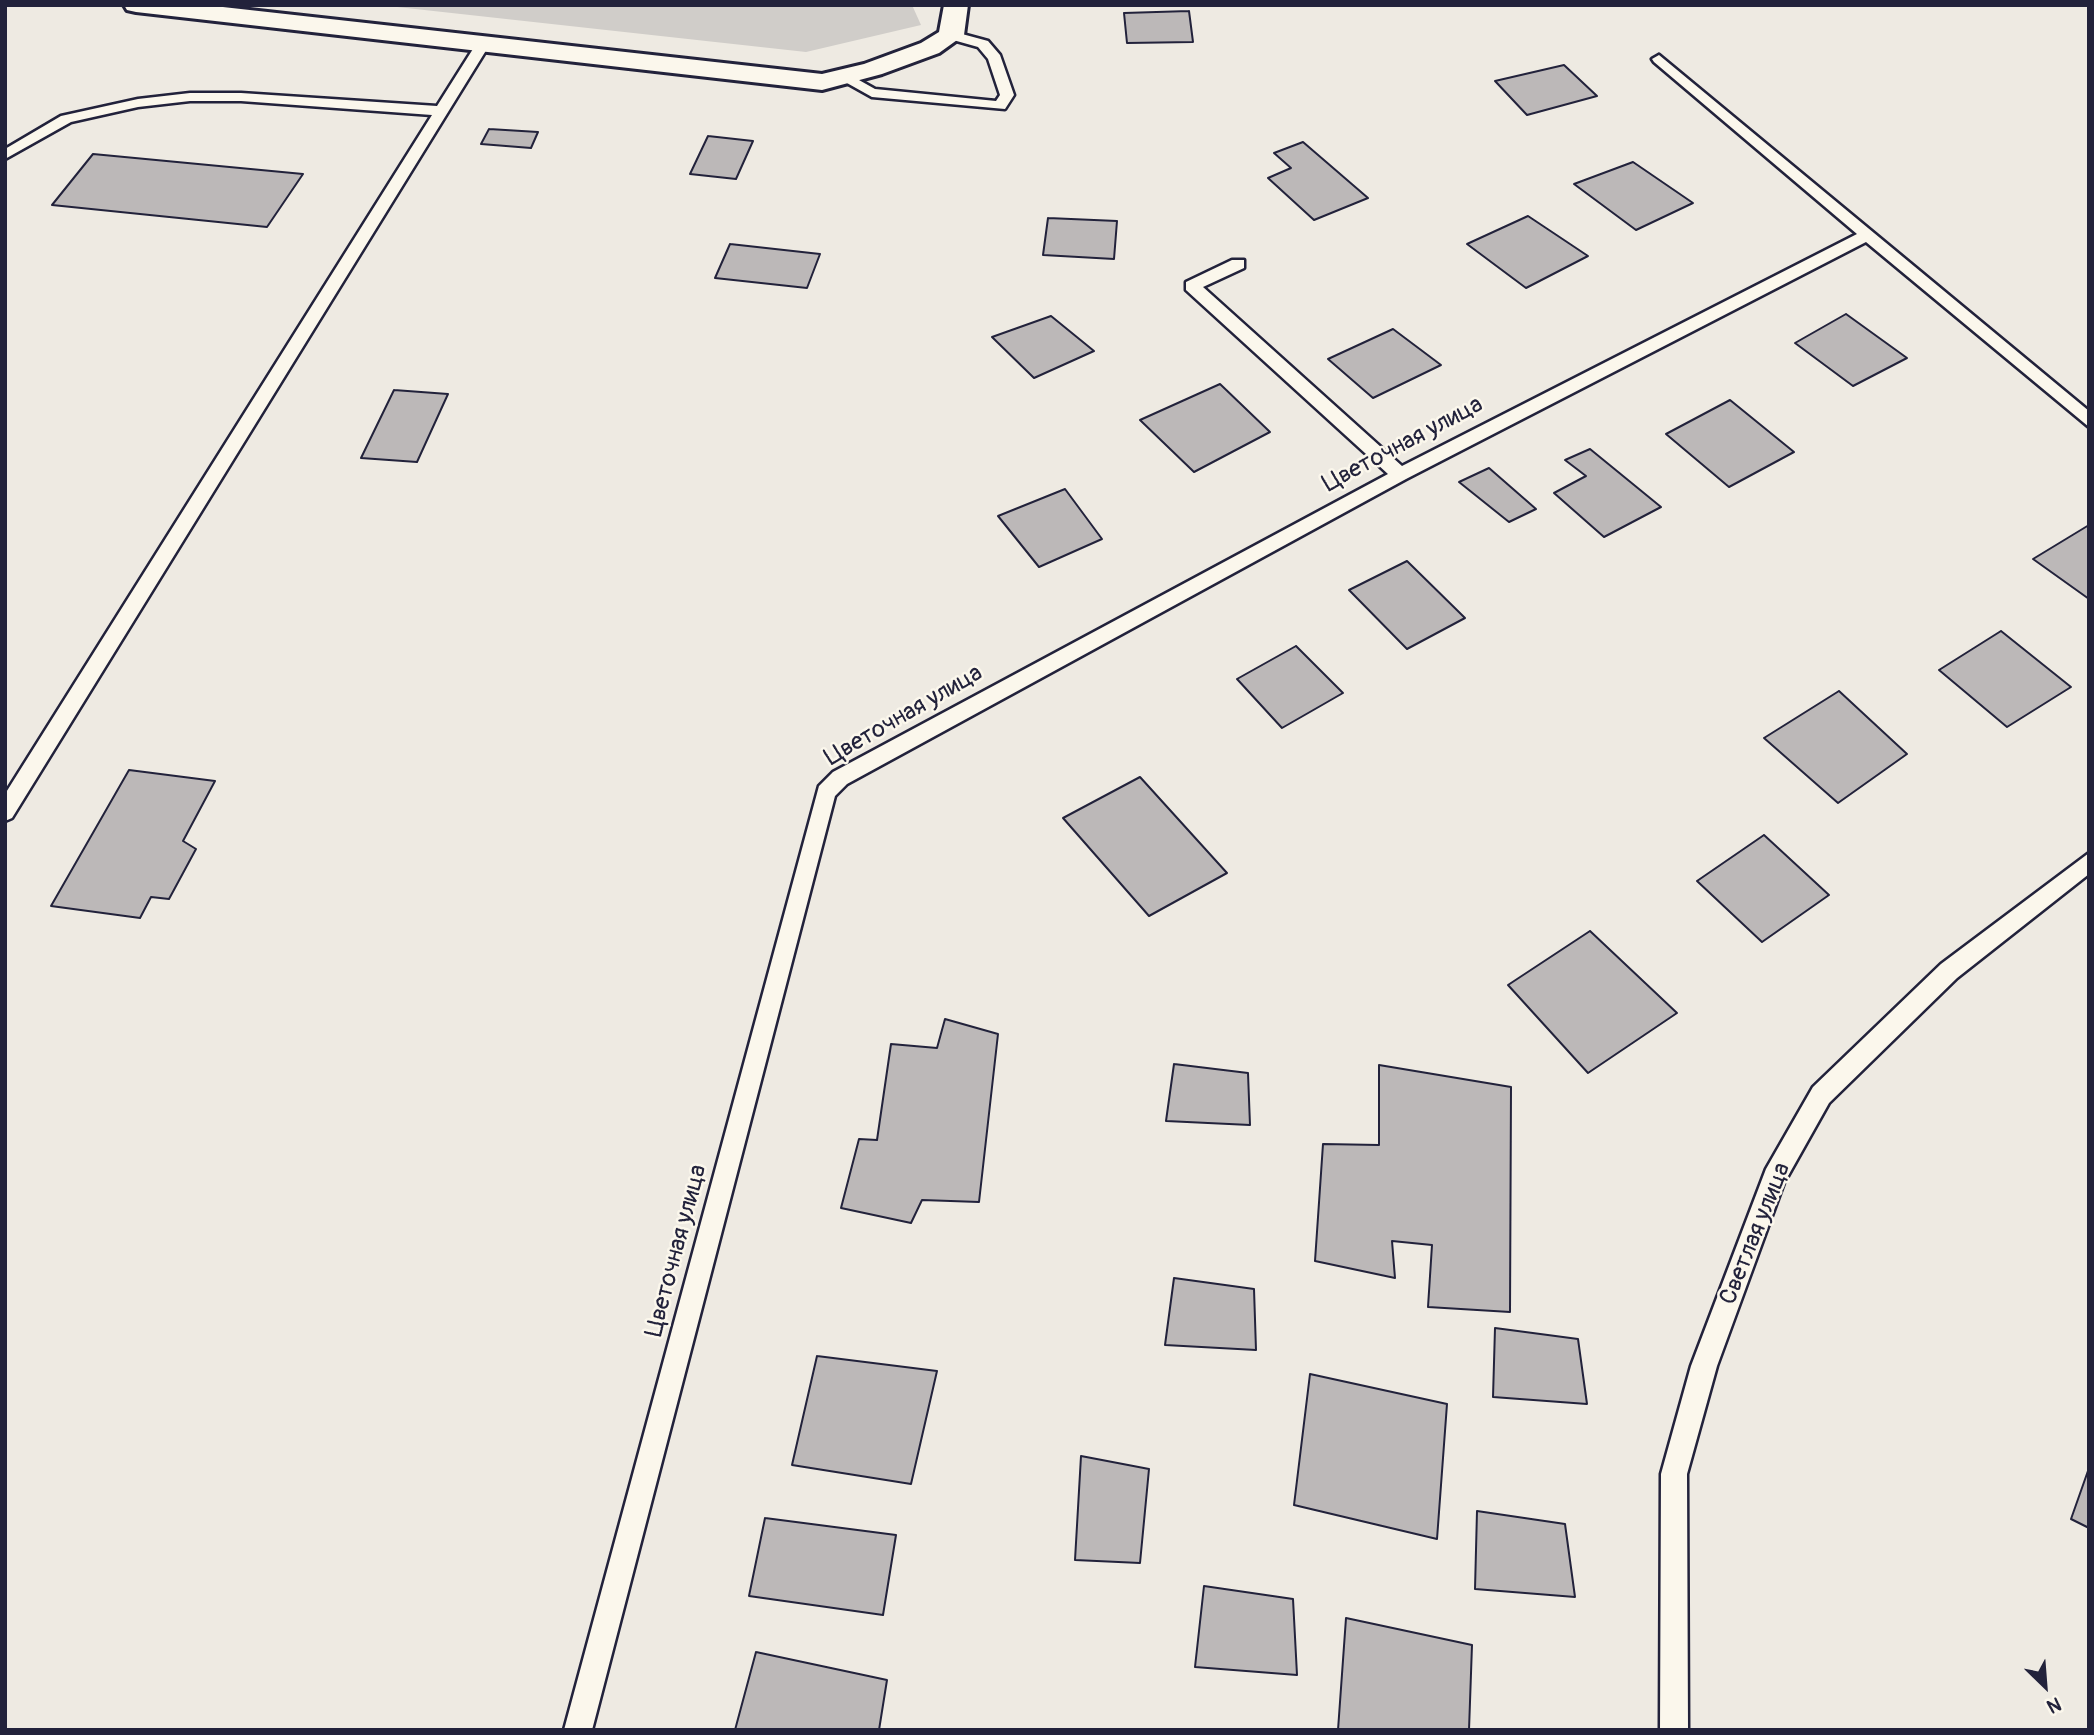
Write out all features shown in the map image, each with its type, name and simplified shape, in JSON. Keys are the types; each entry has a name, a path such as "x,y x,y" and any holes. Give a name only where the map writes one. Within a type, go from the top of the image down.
{"street":[{"path":"136,5 822,82 845,78 930,48 951,35 957,5"}],"lane":[{"path":"845,78 872,93 1000,106 1007,95 995,58 982,44 951,35"},
{"path":"5,811 483,44"},
{"path":"1659,59 2089,421"},
{"path":"5,155 66,120 138,103 190,97 241,97 442,111"},
{"name":"Цветочная улица","path":"578,1730 826,792 840,778 1400,475 1867,235"},
{"path":"1238,264 1192,286 1400,475"},
{"name":"Светлая улица","path":"1674,1730 1674,1474 1704,1366 1774,1177 1821,1095 1949,971 2089,862"}],"shaded area":[{"path":"379,5 912,5 921,25 806,52"}],"building":[{"path":"1189,11 1193,42 1127,43 1124,13"},
{"path":"1564,65 1597,96 1527,115 1495,81"},
{"path":"489,129 538,132 531,148 481,144"},
{"path":"708,136 753,141 736,179 690,174"},
{"path":"1303,142 1368,198 1314,220 1268,178 1291,168 1274,153"},
{"path":"93,154 303,174 267,227 52,205"},
{"path":"1633,162 1693,203 1636,230 1574,184"},
{"path":"1528,216 1588,256 1526,288 1467,244"},
{"path":"1048,218 1117,221 1114,259 1043,255"},
{"path":"730,244 820,254 807,288 715,278"},
{"path":"1846,314 1907,358 1853,386 1795,343"},
{"path":"1051,316 1094,351 1034,378 992,337"},
{"path":"1393,329 1441,365 1373,398 1328,359"},
{"path":"1220,384 1270,432 1194,472 1140,420"},
{"path":"394,390 448,394 417,462 361,458"},
{"path":"1730,400 1794,452 1729,487 1666,434"},
{"path":"1590,449 1661,507 1604,537 1554,493 1586,476 1565,460"},
{"path":"1489,468 1536,509 1509,522 1459,482"},
{"path":"1065,489 1102,539 1039,567 998,516"},
{"path":"2089,525 2089,599 2033,559"},
{"path":"1407,561 1465,618 1407,649 1349,590"},
{"path":"2001,631 2071,687 2007,727 1939,670"},
{"path":"1296,646 1343,693 1282,728 1237,679"},
{"path":"1839,691 1907,754 1838,803 1764,738"},
{"path":"129,770 215,781 183,841 196,849 169,899 151,897 140,918 51,906"},
{"path":"1140,777 1227,873 1149,916 1063,818"},
{"path":"1764,835 1829,895 1762,942 1697,881"},
{"path":"1590,931 1677,1013 1588,1073 1508,985"},
{"path":"945,1019 998,1034 979,1202 922,1200 911,1223 841,1208 859,1139 877,1140 891,1044 937,1048"},
{"path":"1174,1064 1248,1073 1250,1125 1166,1121"},
{"path":"1379,1065 1511,1087 1510,1312 1428,1307 1432,1245 1392,1241 1395,1278 1315,1261 1323,1144 1379,1145"},
{"path":"1174,1278 1254,1289 1256,1350 1165,1345"},
{"path":"1495,1328 1578,1339 1587,1404 1493,1397"},
{"path":"817,1356 937,1371 911,1484 792,1465"},
{"path":"1310,1374 1447,1404 1437,1539 1294,1505"},
{"path":"1081,1456 1149,1469 1140,1563 1075,1560"},
{"path":"2089,1468 2089,1528 2071,1519"},
{"path":"1477,1511 1565,1524 1575,1597 1475,1589"},
{"path":"765,1518 896,1535 883,1615 749,1596"},
{"path":"1204,1586 1293,1599 1297,1675 1195,1667"},
{"path":"1346,1618 1472,1645 1469,1730 1338,1730"},
{"path":"756,1652 887,1680 879,1730 735,1730"}]}
